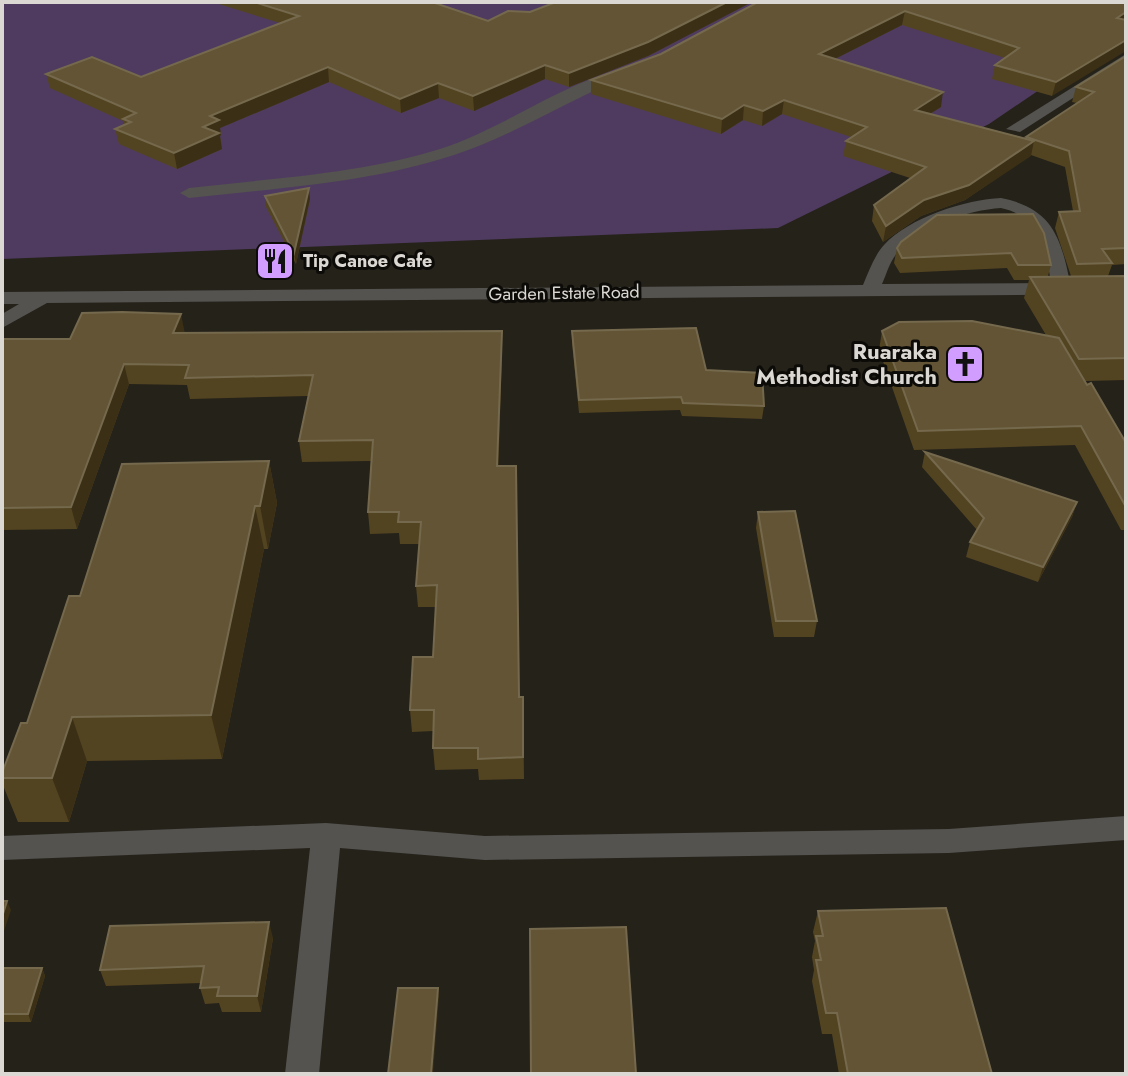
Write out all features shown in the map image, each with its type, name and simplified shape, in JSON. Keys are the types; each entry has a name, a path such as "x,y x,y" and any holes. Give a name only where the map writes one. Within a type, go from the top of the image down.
{"street":[{"path":"1014,129 1126,58"},
{"path":"189,193 332,176 423,160 505,129 592,85 641,66"},
{"path":"870,291 890,248 905,237 963,206 994,202 1030,214 1044,228 1053,245 1062,289"},
{"name":"Garden Estate Road","path":"2,298 1126,288"},
{"path":"2,322 44,296"},
{"path":"2,848 326,835 485,848 949,841 1126,828"},
{"path":"302,1074 326,835"}],"shaded area":[{"path":"2,2 1126,2 1126,31 989,124 778,228 2,259"}],"building":[{"path":"254,2 432,2 488,21 508,11 530,12 556,2 727,2 648,42 569,73 545,65 473,96 438,83 400,99 328,67 210,116 219,120 203,127 219,133 174,153 115,129 131,122 123,119 136,113 46,74 92,57 141,77 299,16"},
{"path":"758,2 1126,2 1126,12 1117,18 1126,20 1126,40 1056,82 995,65 1019,48 905,11 819,54 943,92 915,110 1034,141 969,185 924,200 886,226 874,205 926,167 846,141 867,127 784,100 763,111 744,105 722,119 591,80 661,54"},
{"path":"1126,56 1126,248 1102,249 1112,263 1077,264 1059,212 1080,211 1069,151 1026,137 1094,92 1076,87"},
{"path":"309,188 294,253 265,196"},
{"path":"1033,214 1044,233 1051,265 1018,265 1011,253 902,258 897,248 937,215"},
{"path":"1126,276 1126,358 1079,359 1030,277"},
{"path":"82,313 181,314 173,333 502,331 497,466 516,466 519,697 523,697 523,757 478,759 478,748 433,748 434,710 410,710 413,657 433,657 437,585 416,586 421,522 398,522 399,512 368,512 373,440 299,441 313,375 185,378 189,365 124,364 71,507 2,508 2,339 70,339"},
{"path":"972,321 1059,338 1087,385 1091,383 1126,443 1126,507 1081,426 918,431 882,331 899,322"},
{"path":"696,328 706,370 762,373 764,406 683,403 681,397 579,400 572,331"},
{"path":"925,452 1077,502 1043,567 970,542 984,518"},
{"path":"269,461 260,506 255,506 211,715 72,717 52,778 2,778 21,723 27,723 69,596 80,596 122,464"},
{"path":"795,511 817,621 776,621 758,512"},
{"path":"946,908 992,1074 848,1074 837,1013 826,1013 816,960 821,960 816,936 823,936 818,911"},
{"path":"269,922 257,996 217,996 219,987 200,988 204,966 100,970 110,926"},
{"path":"626,927 636,1074 531,1074 530,929"},
{"path":"2,968 42,968 28,1014 2,1014"},
{"path":"398,988 438,988 431,1074 388,1074"}],"place":[{"name":"Tip Canoe Cafe","path":"275,261"},
{"name":"Ruaraka Methodist Church","path":"965,364"}]}
